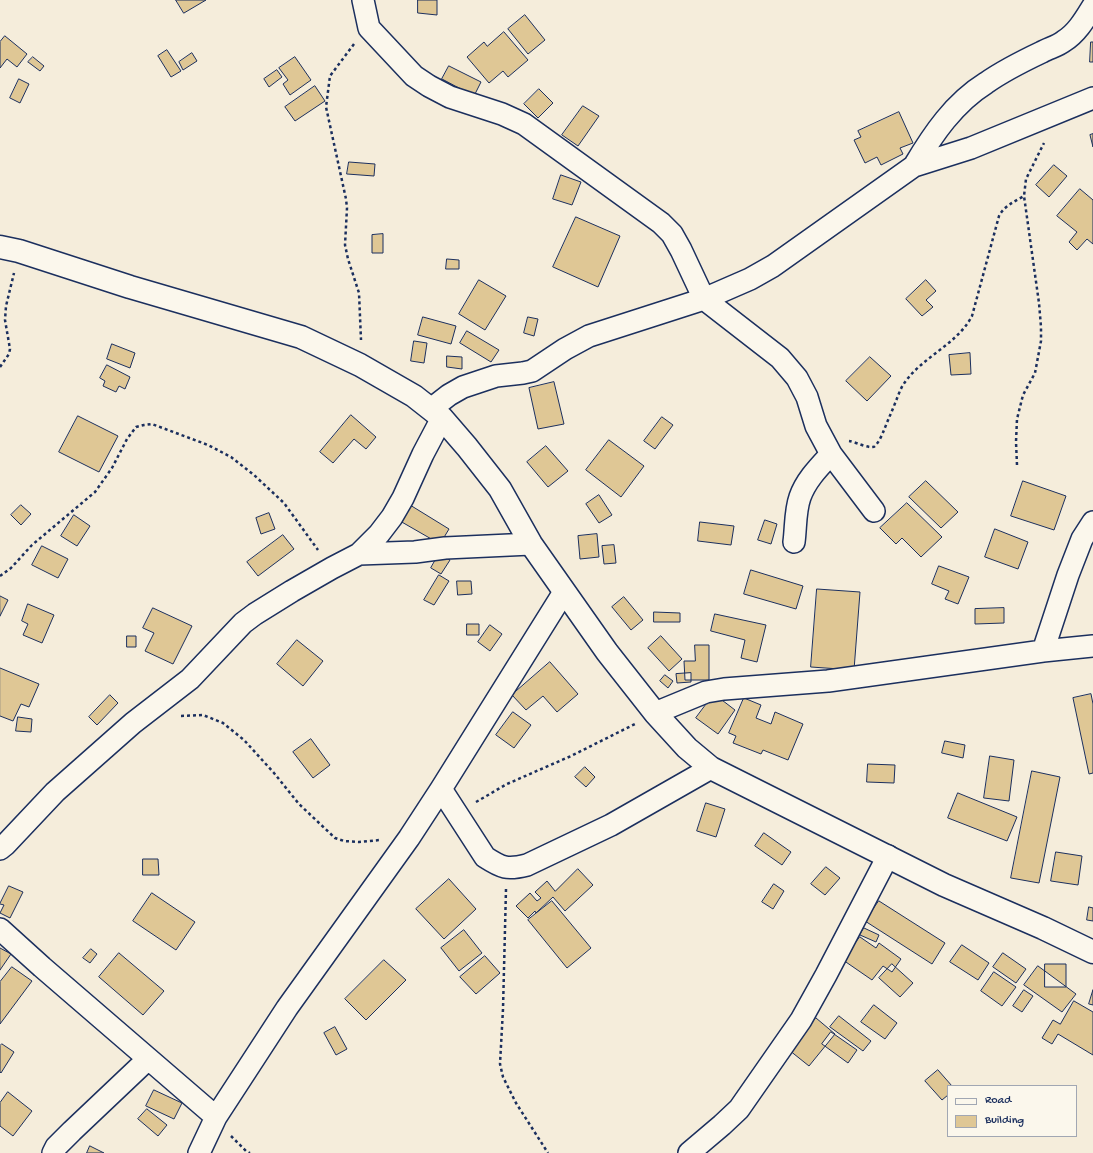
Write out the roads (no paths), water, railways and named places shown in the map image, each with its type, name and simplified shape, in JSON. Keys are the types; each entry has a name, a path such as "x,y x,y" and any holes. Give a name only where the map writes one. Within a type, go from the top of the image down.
{"street":[{"path":"363,0 369,28 414,76 450,97 502,114 524,124 661,223 672,234 682,250 704,299 780,358 797,378 808,397 816,426 831,454 874,511"},
{"path":"914,166 937,130 967,98 985,83 1064,41 1081,26 1093,6"},
{"path":"0,849 61,787 133,723 190,679 243,623 255,614 332,568 359,554 379,534 392,517 403,498 423,454 437,414 449,395 463,387 496,376 532,371 565,349 589,336 704,299 750,279 773,266 914,166 971,148 1093,98"},
{"path":"9,249 130,287 301,337 360,365 414,396 437,414 467,447 500,490 531,544 607,652 655,713 687,748 711,768 944,885 1043,928 1093,952"},
{"path":"794,542 800,498 813,474 831,454"},
{"path":"1043,651 1068,575 1082,539 1093,522"},
{"path":"359,554 415,552 472,546 531,544"},
{"path":"199,1153 216,1118 287,1008 409,838 564,592"},
{"path":"655,713 706,692 724,689 828,681 1043,651 1093,646"},
{"path":"441,789 485,857 506,868 514,868 527,865 604,828 711,768"},
{"path":"689,1153 722,1126 739,1109 801,1020 888,856"},
{"path":"0,929 216,1118"},
{"path":"52,1153 72,1131 148,1059"}]}
